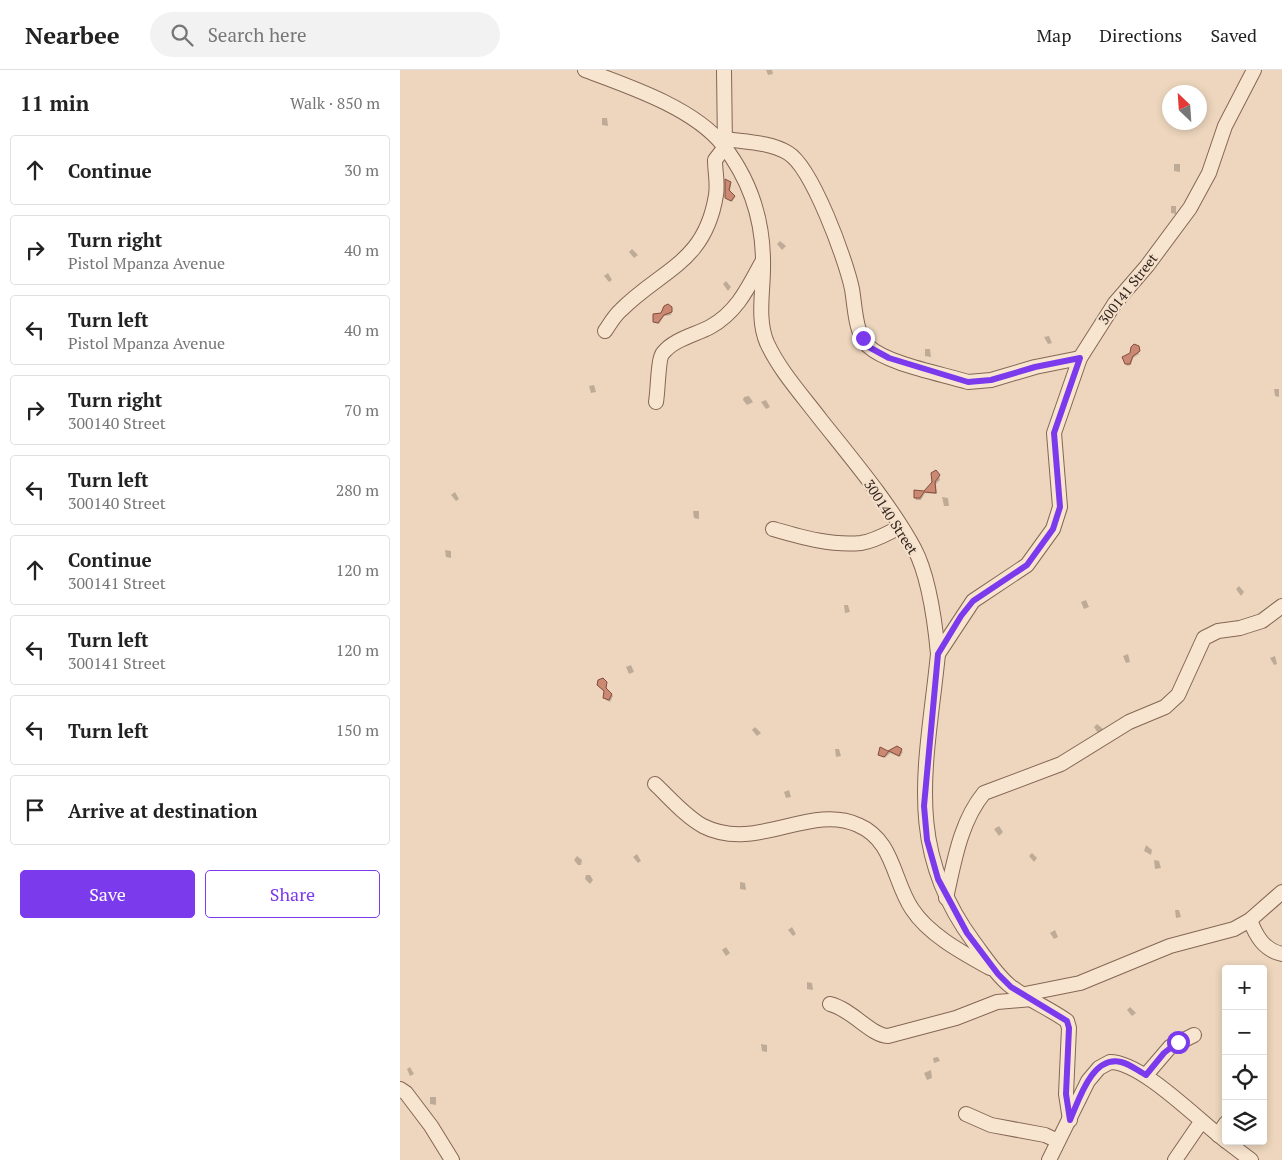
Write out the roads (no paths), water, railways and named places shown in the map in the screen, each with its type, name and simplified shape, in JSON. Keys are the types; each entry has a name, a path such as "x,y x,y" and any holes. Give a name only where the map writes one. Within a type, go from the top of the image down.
{"street":[{"name":"300140 Street","path":"586,70 672,106 725,143 755,202 761,229 763,260 762,324 766,341 795,387 900,527 914,548 920,563 936,632 938,654 924,806 927,840 938,879 946,898 967,933 994,970 1011,987 1029,996 1067,1021 1069,1028 1066,1094 1070,1120"},
{"path":"605,331 619,311 638,294 669,273 691,252 711,215 717,178 714,160 725,143 724,70"},
{"name":"300141 Street","path":"938,654 961,616 973,601 1027,565 1053,529 1060,507 1054,433 1080,358 1115,302 1147,266 1190,208 1209,173 1225,126 1254,70"},
{"path":"725,143 780,149 798,160 806,171 815,188 845,265 859,329 867,346 875,351 889,358 968,382 979,382 1035,367 1080,358"},
{"path":"656,402 660,384 659,363 662,354 684,338 709,327 733,311 763,260"},
{"path":"773,529 820,540 862,543 878,538 900,527"},
{"path":"946,898 958,849 976,802 984,793 1061,764 1129,722 1165,706 1178,695 1204,638 1218,631 1240,628 1262,621 1282,606"},
{"path":"655,784 692,818 704,826 718,831 742,834 768,831 816,819 833,818 860,826 871,832 888,853 906,899 919,918 948,941 994,970"},
{"path":"830,1004 843,1007 877,1033 888,1036 956,1018 997,1002 1080,983 1170,946 1234,929 1250,920 1282,892"},
{"path":"1250,920 1254,932 1264,945 1282,954"},
{"path":"1146,1075 1170,1047 1194,1035"},
{"path":"1049,1160 1088,1080 1098,1068 1110,1062 1125,1064 1146,1075 1222,1138"},
{"path":"400,1089 431,1126 452,1160"},
{"path":"966,1114 991,1125 1045,1135 1058,1141"},
{"path":"1175,1160 1201,1122"},
{"path":"1231,1145 1251,1160"}]}
